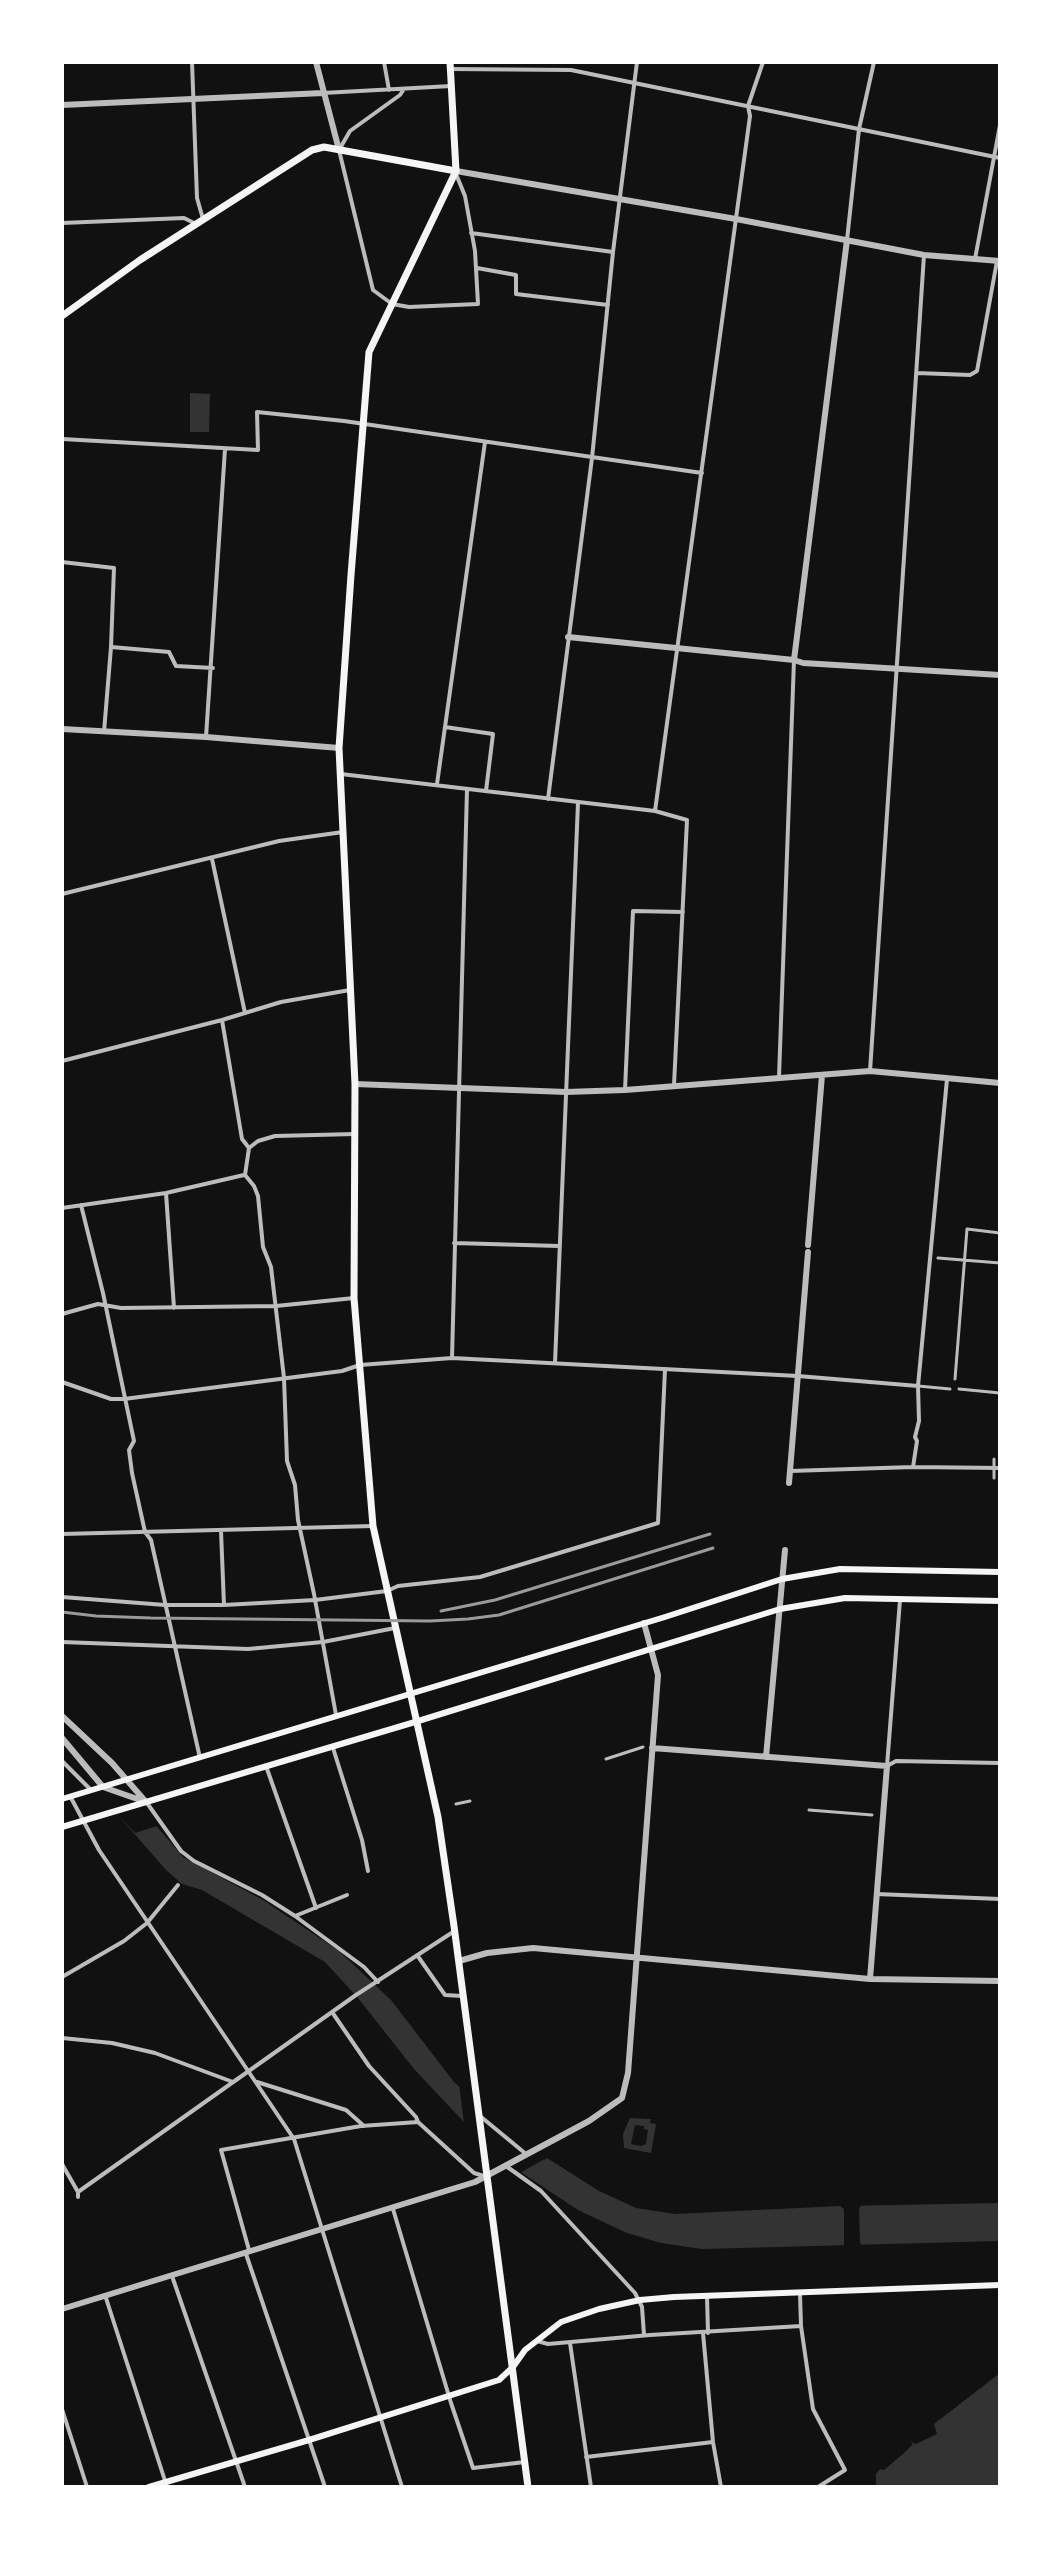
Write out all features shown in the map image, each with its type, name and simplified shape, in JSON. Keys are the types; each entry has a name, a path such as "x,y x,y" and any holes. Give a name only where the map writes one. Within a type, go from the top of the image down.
{"main road":[{"path":"450,66 456,171 369,352 362,425 339,748 355,1084 354,1298 373,1526 438,1817 528,2487"},
{"path":"62,316 140,260 312,150 324,147 456,171"},
{"path":"62,1799 782,1579 840,1569 1000,1572"},
{"path":"62,1827 780,1609 845,1598 1000,1601"},
{"path":"149,2487 166,2485 499,2380 525,2350 561,2322 599,2309 640,2300 1000,2285"}],"street":[{"path":"62,223 184,218 200,222 192,62"},
{"path":"316,62 373,290 392,304 409,307 478,304 477,268 465,196 456,171 924,255 998,261 977,371 970,375 917,373"},
{"path":"384,62 389,90"},
{"path":"548,799 592,458 637,62"},
{"path":"655,811 750,116 748,106 763,62"},
{"path":"779,1079 794,660 859,129 874,62"},
{"path":"450,66 582,70 997,157"},
{"path":"62,105 451,86"},
{"path":"339,150 350,131 404,89"},
{"path":"975,259 997,157 1000,125"},
{"path":"471,233 613,252"},
{"path":"870,1071 924,255"},
{"path":"477,268 516,275 516,294 608,305"},
{"path":"62,439 258,450 257,412 702,473"},
{"path":"437,784 485,442"},
{"path":"206,737 213,668 225,449"},
{"path":"62,562 114,568 104,732"},
{"path":"568,637 803,663 1000,675"},
{"path":"111,647 169,652 176,666 213,668"},
{"path":"445,727 493,734 486,791"},
{"path":"62,729 339,748"},
{"path":"341,774 655,811 687,820 674,1088"},
{"path":"452,1358 467,789"},
{"path":"555,1363 578,803"},
{"path":"62,894 279,841 343,832"},
{"path":"212,858 245,1013"},
{"path":"625,1090 633,911 683,912"},
{"path":"62,1061 281,1002 350,990"},
{"path":"222,1020 242,1139 249,1148"},
{"path":"355,1084 566,1092 674,1088 870,1071 1000,1083"},
{"path":"789,1483 822,1075"},
{"path":"913,1467 947,1079"},
{"path":"336,1715 299,1529 295,1485 287,1461 284,1378 271,1267 263,1247 258,1196 245,1175 249,1148 258,1141 275,1136 355,1134"},
{"path":"62,1208 166,1193 245,1175"},
{"path":"166,1193 174,1308"},
{"path":"81,1205 134,1441 129,1450 132,1473 145,1532 151,1540 200,1758"},
{"path":"955,1379 967,1229 1000,1233"},
{"path":"454,1243 559,1246"},
{"path":"938,1258 1000,1263"},
{"path":"62,1314 98,1304 121,1308 276,1306 354,1298"},
{"path":"62,1382 111,1399 124,1399 342,1371 360,1365 452,1358 798,1376 950,1389"},
{"path":"62,1597 165,1605 315,1600 387,1591 398,1586 480,1577 658,1523 665,1369"},
{"path":"959,1389 1000,1393"},
{"path":"994,1459 997,1468 994,1478"},
{"path":"790,1471 946,1465 997,1468"},
{"path":"62,1534 373,1526"},
{"path":"221,1531 224,1605"},
{"path":"766,1757 785,1550"},
{"path":"870,1979 900,1600"},
{"path":"62,2309 393,2209 486,2177 608,2110 622,2098 628,2073 658,1675 644,1623"},
{"path":"62,1642 248,1649 323,1642 395,1628"},
{"path":"62,1716 124,1781 181,1851 295,1916 364,1967 377,1983"},
{"path":"62,1738 103,1787 141,1802"},
{"path":"332,1745 362,1840 368,1871"},
{"path":"606,1759 643,1747"},
{"path":"652,1748 887,1766 896,1761 1000,1763"},
{"path":"62,1761 92,1790"},
{"path":"266,1766 316,1908"},
{"path":"70,1796 82,1821 147,1923 294,2139 402,2487"},
{"path":"456,1804 470,1801"},
{"path":"809,1810 872,1815"},
{"path":"62,1977 124,1941 147,1923 178,1885"},
{"path":"876,1894 1000,1899"},
{"path":"295,1916 347,1895"},
{"path":"62,2164 78,2194 356,1995 455,1931"},
{"path":"459,1961 487,1953 533,1948 870,1979 1000,1981"},
{"path":"417,1955 445,1995 463,1996"},
{"path":"332,2012 369,2066 418,2122 474,2173 486,2177"},
{"path":"62,2038 112,2043 155,2053 233,2082"},
{"path":"254,2082 346,2110 364,2126"},
{"path":"478,2115 527,2155"},
{"path":"325,2487 247,2253 221,2150 364,2126 418,2122"},
{"path":"508,2165 541,2191 640,2300 644,2335"},
{"path":"393,2209 473,2468 525,2462"},
{"path":"172,2276 245,2487"},
{"path":"800,2293 801,2326 813,2409 845,2470 818,2487"},
{"path":"105,2295 166,2485"},
{"path":"707,2296 706,2333 713,2442 721,2487"},
{"path":"537,2341 548,2344 801,2326"},
{"path":"570,2342 591,2487"},
{"path":"62,2411 87,2487"},
{"path":"586,2457 713,2442"}],"shaded area":[{"path":"190,393 210,394 209,432 190,432"},
{"path":"62,1726 183,1857 263,1900 339,1951 391,2000 454,2082 544,2160 547,2158 599,2191 636,2208 675,2214 840,2206 1000,2203 1000,2241 702,2249 661,2243 627,2233 578,2210 522,2173 462,2120 414,2069 325,1962 202,1890 182,1884 166,1870 62,1751"},
{"path":"630,2118 651,2119 650,2123 656,2124 651,2153 624,2148 623,2134","holes":["635,2125 648,2130 646,2144 631,2144"]},
{"path":"1000,2373 1000,2487 876,2487 876,2474 904,2453 913,2444 910,2441 916,2444 937,2434 934,2424"}],"pier":[{"path":"62,1722 160,1825 135,1833 62,1756"},
{"path":"459,2083 546,2158 520,2173 464,2124"},
{"path":"861,2205 860,2243 863,2246 844,2246 844,2209 840,2206"}],"railway":[{"path":"441,1611 495,1600 710,1534"},
{"path":"62,1612 151,1618 468,1619 499,1615 713,1548"}]}
